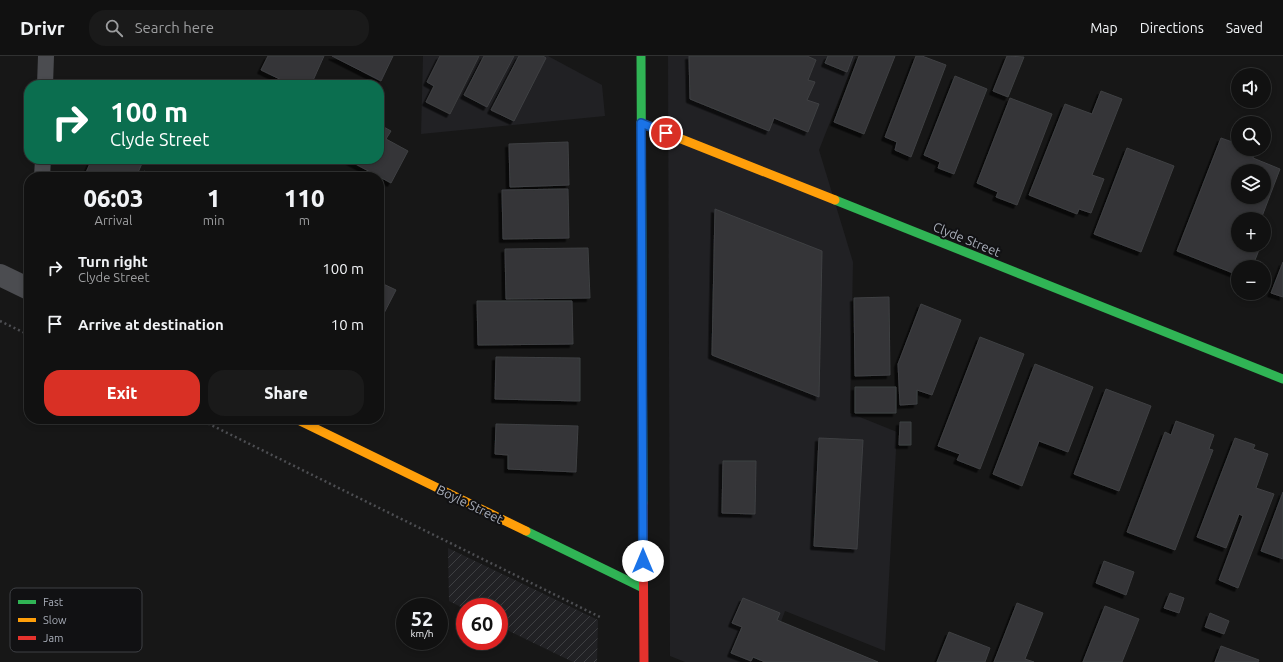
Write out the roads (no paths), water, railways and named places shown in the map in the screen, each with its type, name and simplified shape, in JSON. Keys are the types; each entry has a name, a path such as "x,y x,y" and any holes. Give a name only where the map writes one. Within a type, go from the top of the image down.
{"street":[{"path":"641,56 644,662"},
{"name":"Clyde Street","path":"641,123 1283,378"},
{"path":"0,275 24,287"},
{"name":"Boyle Street","path":"306,424 643,588"}],"lane":[{"path":"45,80 46,56"}]}
